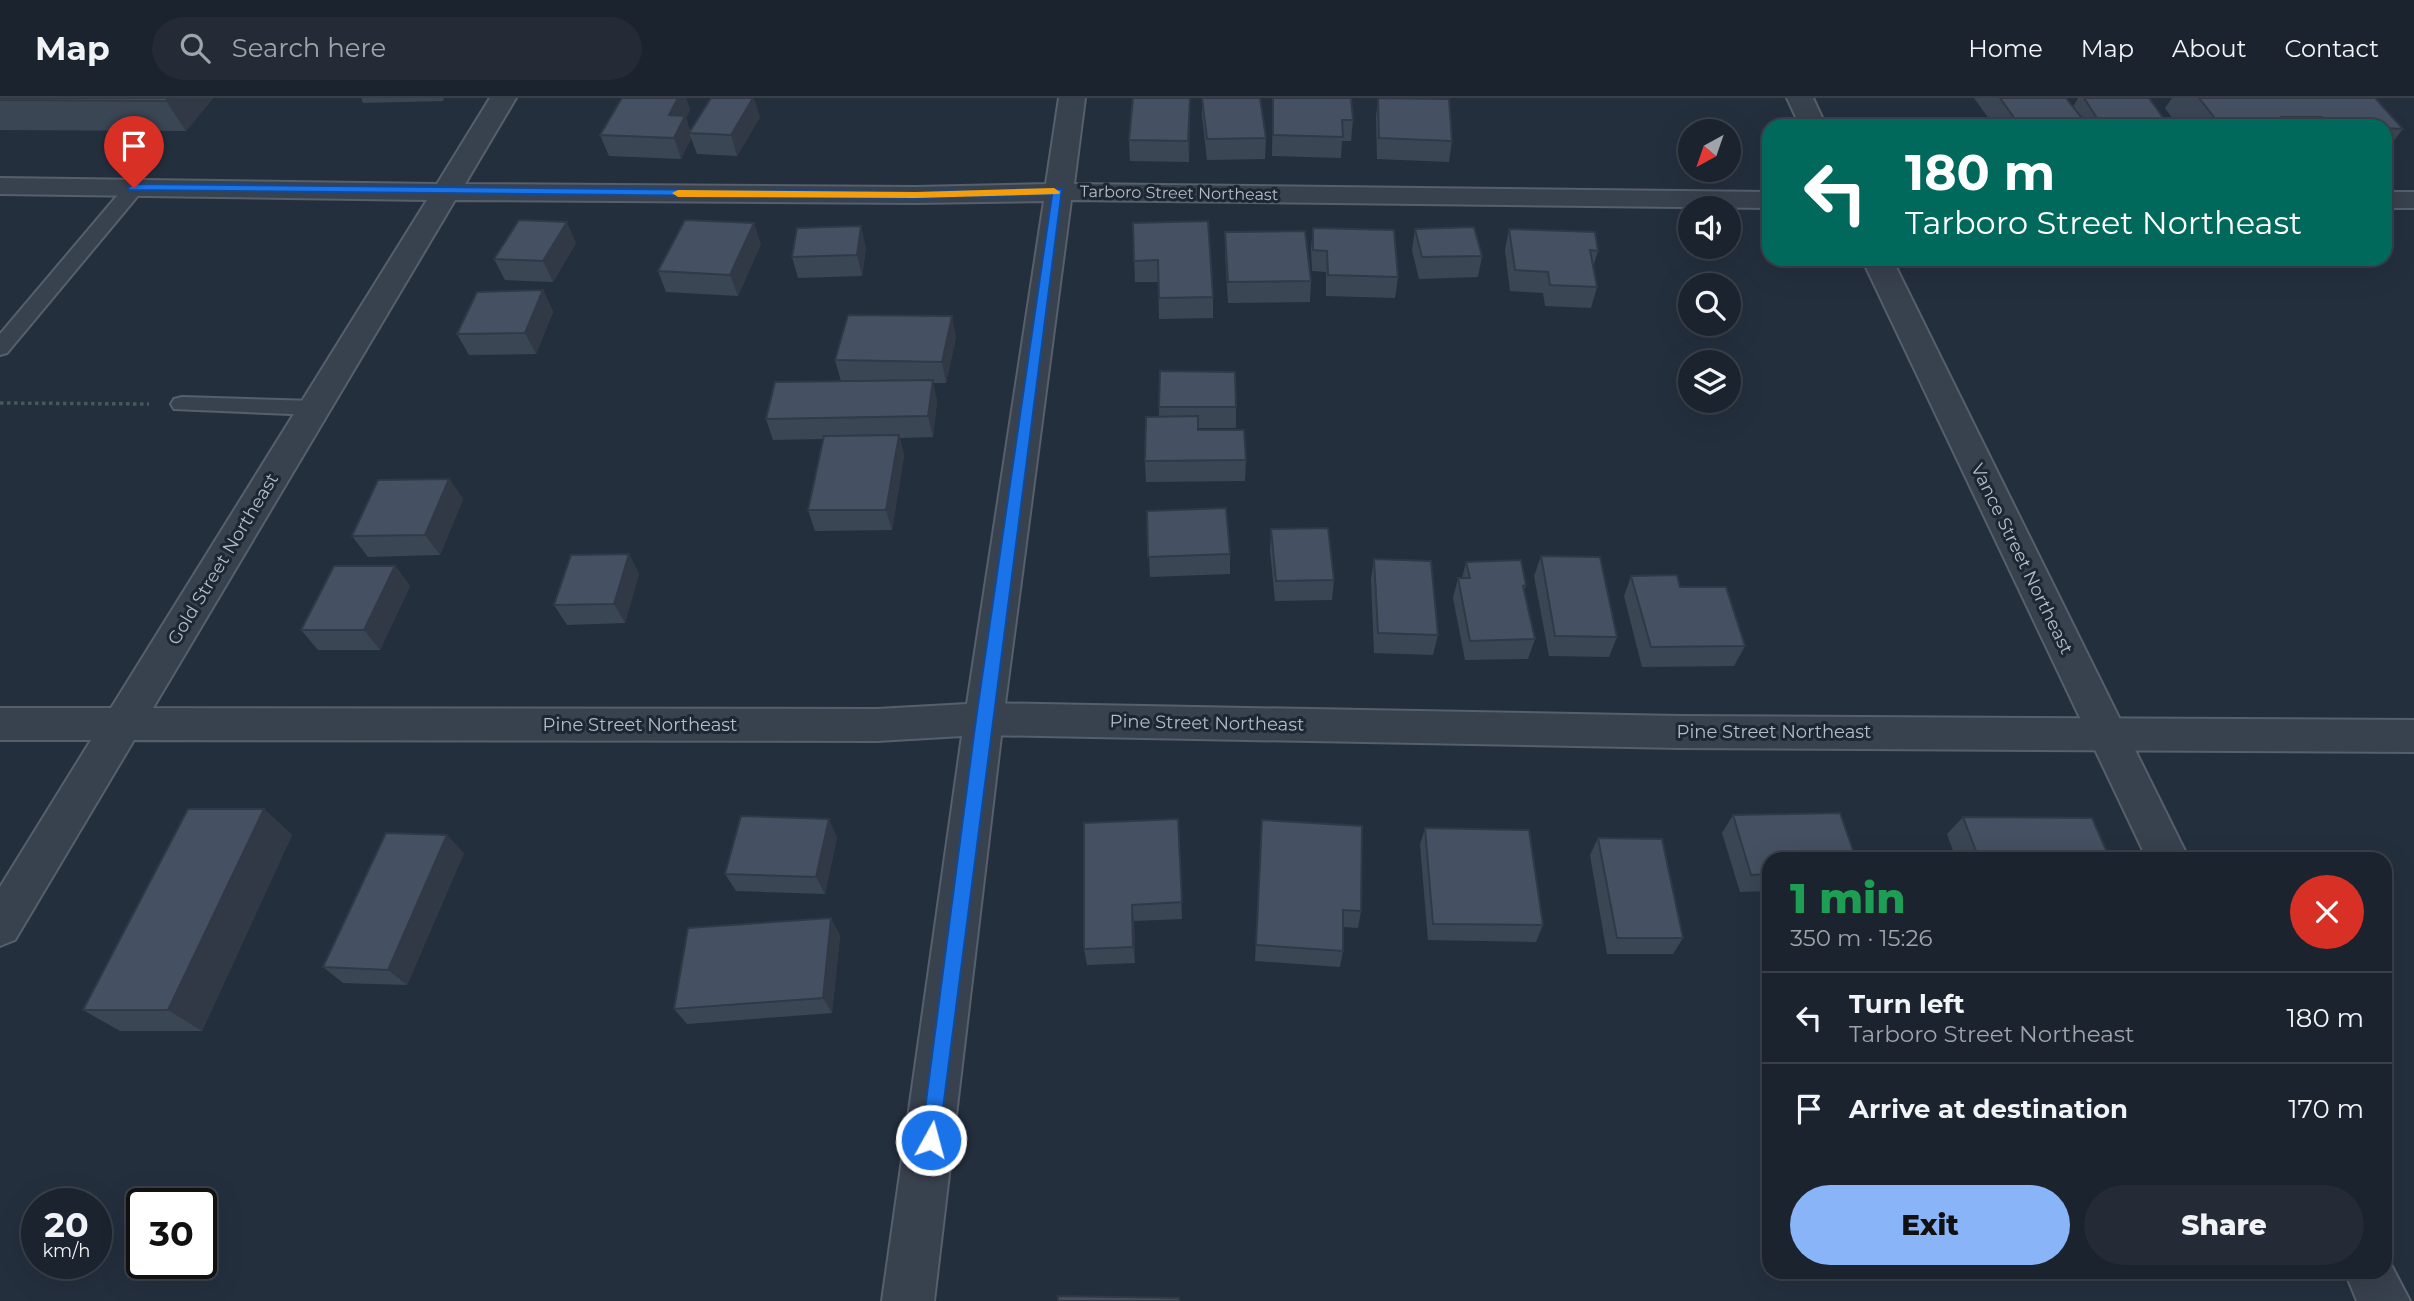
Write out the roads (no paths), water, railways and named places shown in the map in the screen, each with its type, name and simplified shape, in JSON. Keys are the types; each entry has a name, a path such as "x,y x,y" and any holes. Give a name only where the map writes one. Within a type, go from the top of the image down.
{"street":[{"name":"Gold Street Northeast","path":"0,926 503,98"},
{"path":"908,1301 984,719 1072,98"},
{"path":"1800,98 1810,119"},
{"name":"Tarboro Street Northeast","path":"0,186 447,192 916,195 1058,192 1762,200"},
{"path":"2392,200 2414,200"},
{"name":"Vance Street Northeast","path":"1880,266 2165,852"},
{"name":"Pine Street Northeast","path":"0,724 877,725 984,719 1680,732 2414,736"},
{"path":"2373,1279 2384,1301"}],"lane":[{"path":"0,348 134,188"},
{"path":"182,404 315,408"}]}
